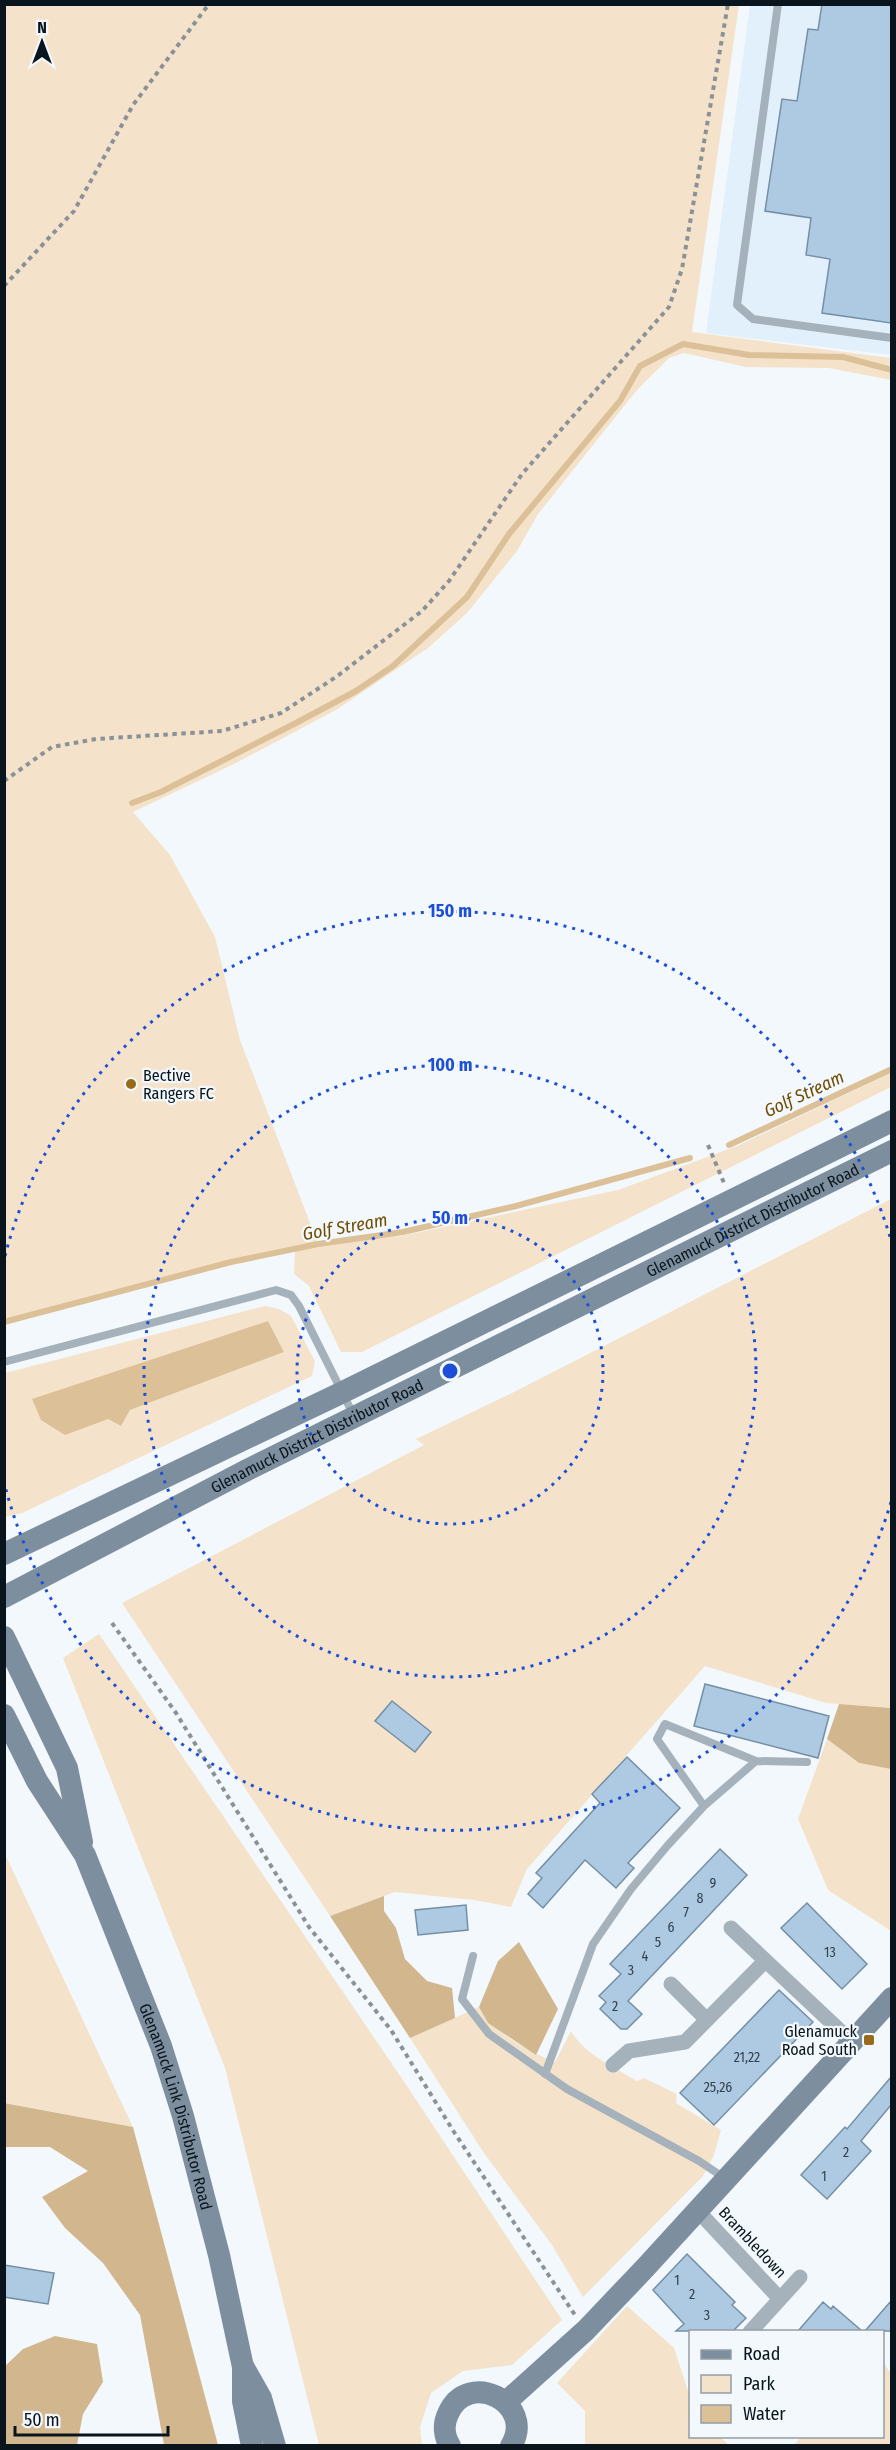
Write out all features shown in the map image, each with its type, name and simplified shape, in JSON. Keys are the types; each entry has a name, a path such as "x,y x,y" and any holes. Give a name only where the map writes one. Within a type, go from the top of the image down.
{"main road":[{"name":"Glenamuck District Distributor Road","path":"4,1554 341,1393 891,1121"},
{"name":"Glenamuck District Distributor Road","path":"4,1597 354,1417 891,1151"},
{"name":"Glenamuck Link Distributor Road","path":"4,1637 67,1768 85,1855 141,1993 183,2116 219,2254 243,2367 243,2401 252,2445"},
{"name":"Glenamuck Link Distributor Road","path":"4,1715 37,1781 85,1855"},
{"path":"506,2402 586,2330 727,2180 891,1998"},
{"name":"Glenamuck Link Distributor Road","path":"243,2367 261,2398 275,2445"},
{"path":"450,2445 445,2431 446,2419 458,2399 480,2391 492,2392 506,2402 516,2423 511,2445"}],"street":[{"path":"731,1928 852,2042"},
{"path":"613,2065 629,2051 685,2042 765,1960"},
{"path":"671,1984 707,2020"},
{"name":"Brambledown","path":"698,2211 780,2299"},
{"name":"Brambledown","path":"751,2330 800,2277"}],"lane":[{"path":"778,4 737,305 753,319 891,338"},
{"path":"4,1362 276,1290 291,1295 299,1306 354,1417"},
{"path":"704,1806 657,1739 665,1724 756,1761 807,1762"},
{"path":"545,2074 593,1944 632,1889 704,1806 756,1761"},
{"path":"472,1956 462,1999 489,2034 567,2089 699,2161 727,2180"}],"path":[{"path":"4,286 74,211 133,105 209,4"},
{"path":"4,781 52,747 96,740 222,731 281,713 336,677 422,611 449,581 522,474 669,307 682,269 728,4"},
{"path":"708,1145 732,1200"},
{"path":"112,1623 176,1713 309,1927 391,2030 461,2142 586,2330"}],"shaded area":[{"path":"750,5 891,5 891,355 706,333"},
{"path":"839,1704 891,1708 891,1769 859,1763 827,1739"},
{"path":"384,1896 384,1911 396,1928 405,1959 427,1981 452,1988 455,2018 410,2038 330,1916"},
{"path":"519,1942 558,2009 536,2055 488,2023 479,2007 498,1961"},
{"path":"4,2103 133,2127 218,2445 164,2445 140,2315 103,2263 65,2228 42,2197 88,2171 50,2147 5,2147"},
{"path":"55,2336 97,2344 103,2382 83,2414 77,2445 5,2445 5,2366 23,2349"}],"green space":[{"path":"5,4 739,5 692,332 891,358 891,380 829,368 746,367 684,353 669,358 637,390 538,514 517,551 467,613 428,648 336,710 234,764 133,812 170,855 215,937 240,1040 318,1244 354,1238 401,1236 618,1190 737,1146 891,1073 891,1087 362,1352 341,1352 309,1286 294,1274 295,1250 230,1262 5,1322"},
{"path":"891,1199 891,1708 826,1703 705,1666 527,1869 511,1907 474,1900 395,1892 330,1916 122,1603 424,1445 416,1439 514,1392"},
{"path":"265,1306 279,1309 291,1316 315,1361 312,1376 22,1513 5,1517 5,1373","holes":["268,1321 284,1352 130,1410 121,1426 109,1419"]},
{"path":"99,1634 405,2083 562,2320 512,2365 463,2371 431,2393 420,2427 422,2445 319,2445 225,2068 63,1658"},
{"path":"827,1739 859,1763 891,1769 891,1931 828,1890 798,1819"},
{"path":"5,1854 133,2127 5,2103"},
{"path":"479,2007 502,2033 555,2062 571,2031 584,2047 601,2060 637,2081 644,2078 677,2094 676,2103 721,2130 714,2155 703,2176 583,2297 552,2245 484,2153 410,2038"},
{"path":"627,2306 674,2348 689,2394 689,2438 721,2438 729,2445 585,2445 585,2411 557,2383"},
{"path":"884,2364 891,2374 891,2445 794,2445 800,2438 884,2438"}],"water":[{"path":"268,1321 284,1352 130,1410 121,1426 108,1419 65,1435 41,1420 32,1399"}],"building":[{"path":"822,4 891,4 891,323 822,313 830,259 806,255 811,218 765,211 782,99 797,101 808,29 818,30"},
{"path":"705,1684 829,1716 818,1758 694,1726"},
{"path":"392,1701 431,1732 415,1752 375,1721"},
{"path":"627,1757 680,1808 628,1863 634,1868 616,1888 585,1860 543,1908 528,1894 542,1878 536,1873 600,1803 592,1794"},
{"path":"720,1849 747,1875 628,2001 642,2014 627,2029 621,2029 600,2009 606,2002 599,1996 621,1974 610,1964"},
{"path":"807,1903 867,1964 842,1989 781,1928"},
{"path":"466,1905 468,1930 418,1935 415,1910"},
{"path":"779,1990 813,2022 714,2125 680,2093"},
{"path":"891,2077 891,2105 861,2141 871,2151 827,2199 801,2175 845,2127 847,2129"},
{"path":"687,2254 735,2302 732,2305 746,2318 734,2330 676,2331 684,2324 653,2290"},
{"path":"4,2265 54,2273 48,2304 4,2297"},
{"path":"891,2301 891,2331 866,2330"},
{"path":"823,2302 831,2309 833,2306 861,2330 799,2330"}],"waterway":[{"path":"132,803 161,792 294,724 356,691 393,666 467,597 509,534 620,401 640,366 683,344 749,355 843,357 892,370"},
{"name":"Golf Stream","path":"729,1145 892,1069"},
{"name":"Golf Stream","path":"4,1322 231,1262 318,1244 403,1232 516,1206 690,1158"}],"place":[{"name":"Bective Rangers FC","path":"131,1084"},
{"name":"Glenamuck Road South","path":"869,2040"}]}
